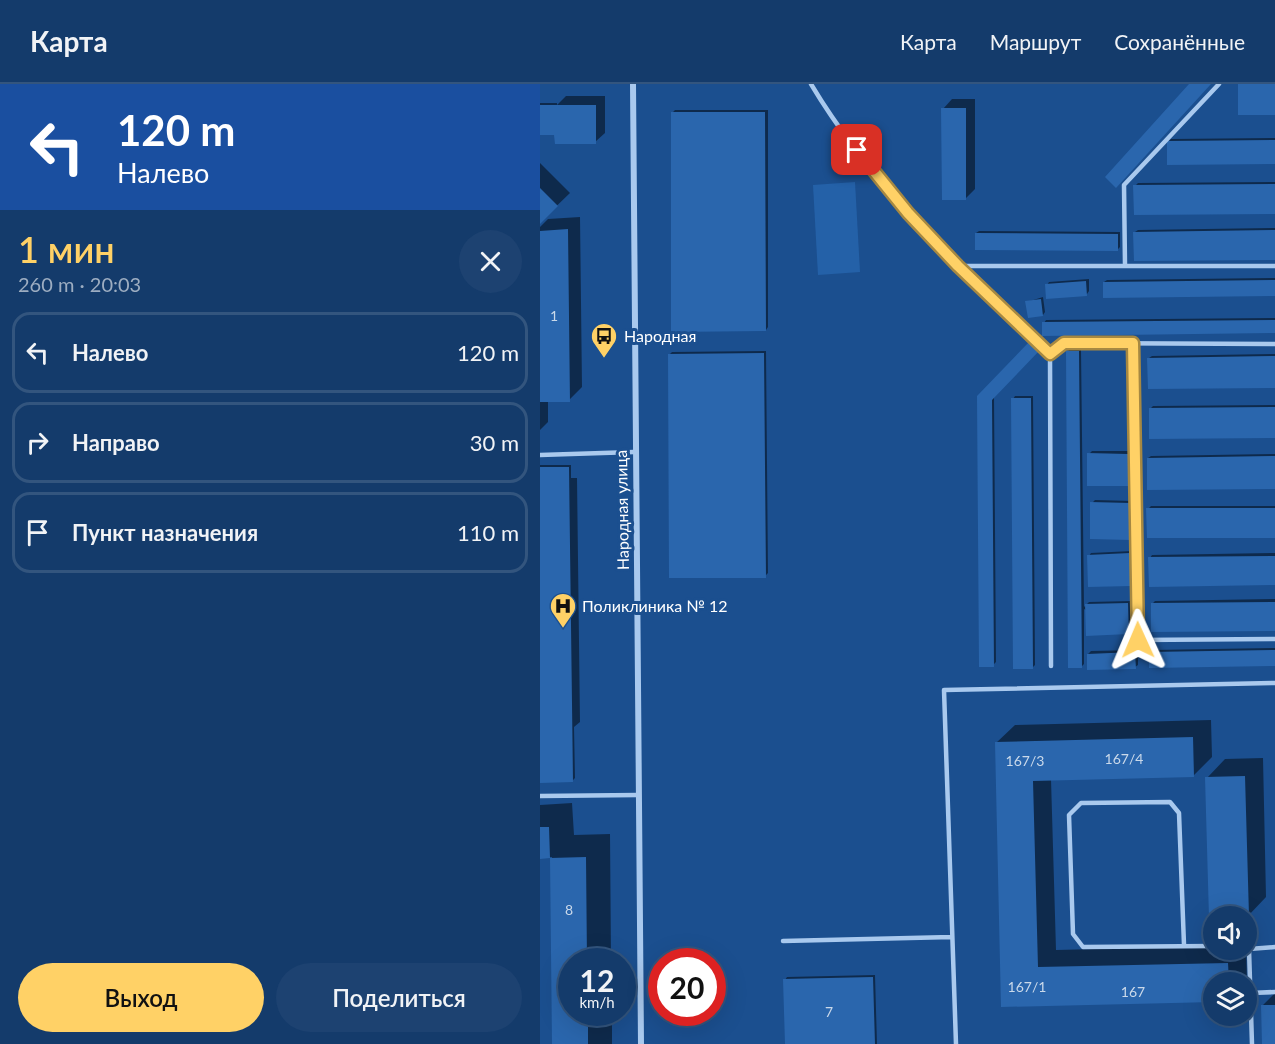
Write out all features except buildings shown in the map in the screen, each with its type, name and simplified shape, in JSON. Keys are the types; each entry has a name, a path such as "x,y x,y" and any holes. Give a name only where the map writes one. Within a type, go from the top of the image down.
{"street":[{"name":"Народная улица","path":"633,84 634,452 641,1044"}],"lane":[{"path":"811,84 839,128 908,213 958,266 1050,354 1051,666"},
{"path":"1125,265 1124,185 1220,84"},
{"path":"958,266 1275,266"},
{"path":"1050,354 1064,343 1275,344"},
{"path":"1133,343 1138,640 1275,639"},
{"path":"540,455 634,452"},
{"path":"956,1044 944,690 1275,683"},
{"path":"540,796 638,795"},
{"path":"1184,945 1179,813 1176,806 1170,802 1081,803 1073,808 1069,816 1075,940 1083,947 1203,946"},
{"path":"783,941 952,937"},
{"path":"1257,948 1275,946"},
{"path":"1257,993 1275,992"},
{"path":"1252,1026 1252,1044"}],"shaded area":[{"path":"855,182 860,272 818,275 813,185"}],"place":[{"name":"Народная","path":"604,359"},
{"name":"Поликлиника № 12","path":"563,629"}],"route":[{"path":"857,150 908,213 958,266 1050,354 1064,343 1133,343 1138,640"}]}
